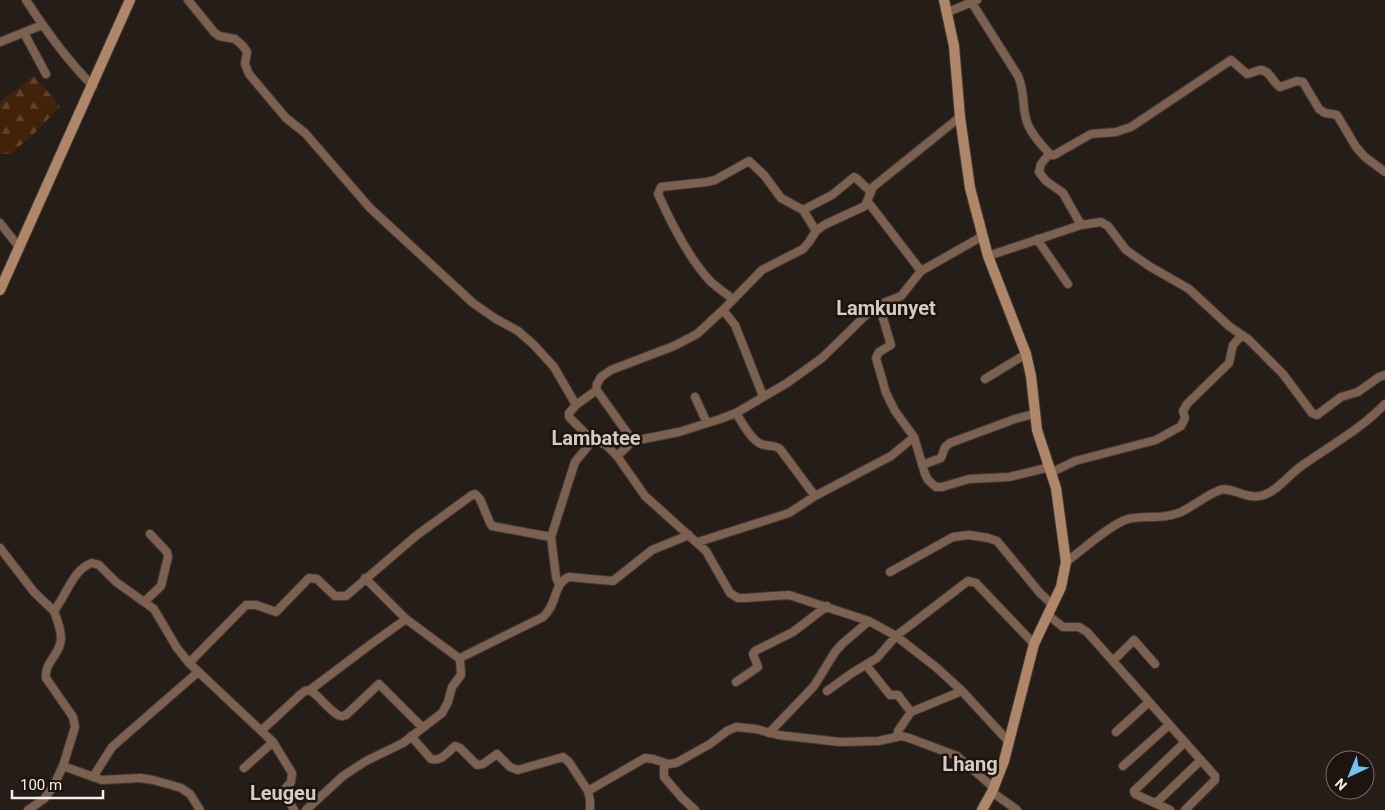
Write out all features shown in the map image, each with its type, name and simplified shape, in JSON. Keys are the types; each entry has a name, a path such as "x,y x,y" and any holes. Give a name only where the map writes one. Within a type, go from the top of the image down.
{"street":[{"path":"26,0 42,25 75,68 93,86"},
{"path":"0,290 130,0"},
{"path":"188,0 214,32 219,36 235,39 243,46 247,52 245,64 249,74 286,118 305,133 370,208 473,303 518,331 534,344 554,367 576,405"},
{"path":"944,0 954,46 960,116 970,188 988,256 1026,354 1031,376 1037,430 1056,488 1066,562 1063,580 1034,644 1004,761 982,810"},
{"path":"948,12 975,1 1018,76 1024,89 1026,118 1029,126 1049,154 1054,155 1091,134 1116,132 1131,127 1231,60 1245,73 1249,74 1261,70 1266,72 1276,85 1280,87 1302,82 1319,109 1325,113 1337,115 1356,147 1365,157 1385,172"},
{"path":"0,42 42,25"},
{"path":"24,33 46,74"},
{"path":"960,116 870,191 868,202 860,208 824,225 816,231 803,250 762,270 697,334 674,346 612,370 601,377 597,384 596,392 576,405 569,413 569,417 593,440 604,443 617,456 645,496 698,542 706,551 734,596 744,598 789,595 869,621 896,636 937,668 962,691 1008,741"},
{"path":"1049,154 1041,164 1039,172 1046,181 1063,193 1081,225"},
{"path":"733,299 712,282 696,263 666,212 658,194 660,188 716,180 749,161 764,175 781,198 802,210 816,231"},
{"path":"802,210 832,195 854,177 870,191"},
{"path":"868,202 921,271"},
{"path":"988,256 1095,221 1104,223 1126,250 1189,289 1230,327 1242,335 1283,374 1310,412 1316,415 1341,397 1358,392 1378,377 1385,375"},
{"path":"0,223 19,247"},
{"path":"617,456 632,441 679,432 707,424 736,413 787,383 822,358 879,305 901,296 921,271 982,237"},
{"path":"1037,239 1068,284"},
{"path":"879,305 891,345 879,352 876,358 886,393 895,411 914,437 928,480 936,487 969,480 1009,477 1051,469 1156,440 1184,423 1183,411 1187,404 1230,363 1233,345 1242,335"},
{"path":"723,310 735,325 763,396"},
{"path":"985,379 1026,354"},
{"path":"596,392 601,396 632,441"},
{"path":"695,397 707,424"},
{"path":"1066,562 1108,530 1127,519 1165,518 1181,512 1221,489 1249,496 1264,495 1274,490 1301,466 1385,404"},
{"path":"736,413 755,440 763,445 778,447 815,496"},
{"path":"922,465 940,458 945,447 950,443 1034,414"},
{"path":"698,542 783,515 891,456 914,437"},
{"path":"559,585 556,578 551,537 575,462 593,440"},
{"path":"189,663 246,605 256,605 276,612 309,578 317,579 335,596 346,596 365,578 472,494 475,494 480,499 492,526 551,537"},
{"path":"145,601 160,586 168,557 166,552 150,534"},
{"path":"460,659 543,617 553,605 559,585 569,577 613,580 652,550 689,535"},
{"path":"890,572 953,537 970,535 996,541 1040,594 1063,627 1079,627 1088,632 1216,778 1185,810"},
{"path":"0,548 34,592 54,611 61,638 58,649 47,666 46,678 73,716 76,727 63,766 53,787 44,799 28,810"},
{"path":"54,611 71,582 82,569 92,563 100,565 116,582 145,601 154,609 176,648 189,663 273,742 292,773 293,778 283,791 294,810"},
{"path":"306,810 343,776 366,761 403,743 442,713 452,686 461,672 460,659 406,619 365,578"},
{"path":"827,691 877,658 896,636 970,581 976,583 1034,644"},
{"path":"736,682 758,667 753,654 755,651 793,632 827,606"},
{"path":"262,730 300,695 310,690 406,619"},
{"path":"769,733 814,686 842,644 869,621"},
{"path":"1113,661 1134,640 1155,664"},
{"path":"866,665 890,695 898,695 910,712"},
{"path":"93,777 112,747 198,672"},
{"path":"310,690 338,715 343,716 379,684 423,728"},
{"path":"896,737 910,712 962,691"},
{"path":"1116,732 1149,702"},
{"path":"1123,766 1169,725"},
{"path":"588,792 645,758 672,764 688,757 732,728 740,727 769,733 840,742 878,741 896,737 909,738 958,756 992,790 1017,810"},
{"path":"411,736 431,760 434,761 439,760 455,746 460,748 477,765 483,764 497,754 510,767 518,770 562,757 569,762 588,792 590,810"},
{"path":"244,768 273,742"},
{"path":"1170,810 1136,794 1134,791 1184,742"},
{"path":"1156,803 1201,760"},
{"path":"664,763 664,777 695,810"},
{"path":"63,766 93,777 109,780 140,778 182,788 190,794 200,810"}],"green space":[{"path":"34,76 60,106 39,129 11,154 0,154 0,102"}],"district":[{"name":"Lamkunyet","path":"886,308"},
{"name":"Lambatee","path":"596,438"},
{"name":"Lhang","path":"970,764"},
{"name":"Leugeu","path":"283,793"}]}
